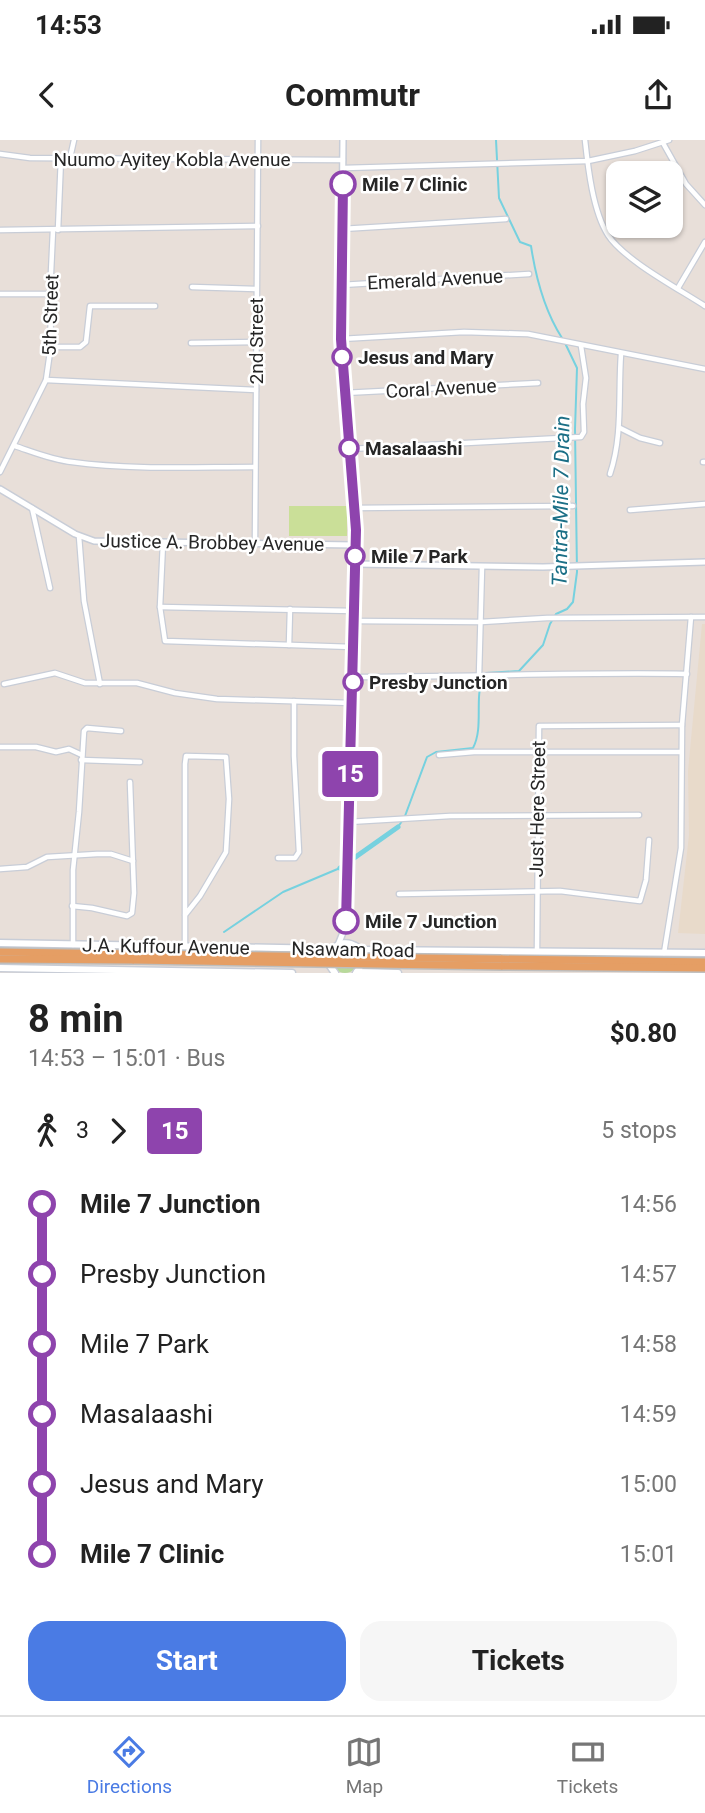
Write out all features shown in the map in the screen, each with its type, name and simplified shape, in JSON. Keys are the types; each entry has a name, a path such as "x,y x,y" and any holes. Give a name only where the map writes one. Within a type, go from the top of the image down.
{"highway":[{"name":"Nsawam Road","path":"0,953 501,962 705,962"},
{"name":"Nsawam Road","path":"0,959 134,957"},
{"name":"Nsawam Road","path":"501,962 705,968"}],"main road":[{"name":"J.A. Kuffour Avenue","path":"0,943 335,947 353,944"},
{"path":"353,944 360,950 363,958 357,973"},
{"path":"335,947 329,957 330,967 335,973"},
{"path":"360,950 705,953"},
{"name":"J.A. Kuffour Avenue","path":"0,968 292,973"},
{"path":"357,973 398,973"}],"street":[{"path":"70,158 74,140"},
{"name":"2nd Street","path":"255,542 258,140"},
{"path":"343,140 341,339 355,545 346,925 353,944"},
{"path":"586,140 598,209 607,234 629,257 705,306"},
{"path":"344,168 588,161 666,141 686,184 705,205"},
{"name":"Nuumo Ayitey Kobla Avenue","path":"0,154 30,158 343,160"},
{"name":"5th Street","path":"0,472 46,380 61,158"},
{"path":"341,229 506,219"},
{"path":"0,230 258,226"},
{"path":"678,288 705,242"},
{"name":"Emerald Avenue","path":"340,285 529,274"},
{"path":"192,287 256,289"},
{"path":"0,295 50,293"},
{"path":"50,347 80,347 86,342 90,306 155,306"},
{"path":"341,339 415,334 528,334 705,369"},
{"path":"191,343 256,342"},
{"path":"349,449 581,437 586,378 581,346"},
{"path":"610,474 617,453 620,428 618,409 621,354"},
{"path":"46,380 256,390"},
{"name":"Coral Avenue","path":"344,393 538,383"},
{"path":"620,428 640,438 660,443"},
{"path":"15,446 71,462 159,467 255,467"},
{"name":"Justice A. Brobbey Avenue","path":"0,489 79,536 94,541 355,545"},
{"path":"630,510 705,504"},
{"path":"353,508 573,506"},
{"path":"32,507 50,588"},
{"path":"79,536 84,601 100,684"},
{"path":"163,542 160,607 164,641 353,647"},
{"path":"355,564 482,567 705,562"},
{"path":"480,676 482,567"},
{"path":"160,607 354,611"},
{"path":"289,645 290,610"},
{"path":"664,953 681,848 682,725 691,617"},
{"path":"354,621 481,622 547,618 705,617"},
{"path":"353,677 490,677 581,672 687,674"},
{"path":"4,684 55,673 77,682 137,683 175,693 217,699 352,703"},
{"path":"278,858 295,858 299,852 294,701"},
{"name":"Just Here Street","path":"537,951 538,728 682,725"},
{"path":"73,945 74,856 85,729 121,731"},
{"path":"0,747 36,747 56,752 69,749 82,758 140,762"},
{"path":"439,755 681,752"},
{"path":"185,915 200,896 226,852 229,799 226,757 186,756 185,915 185,946"},
{"path":"72,906 130,915 134,893 130,782"},
{"path":"348,822 398,818 639,815"},
{"path":"399,894 560,891 640,901 646,880 649,840"},
{"path":"0,869 27,867 47,858 106,853 132,861"},
{"path":"335,947 346,925"}],"shaded area":[{"path":"702,624 705,624 705,934 678,933 689,835 688,771"}],"green space":[{"path":"289,506 347,506 347,536 289,536"},
{"path":"345,947 354,951 358,960 354,969 345,973 336,969 332,960 336,951"}],"waterway":[{"name":"Tantra-Mile 7 Drain","path":"496,140 499,198 520,242 531,246 542,294 562,338"},
{"name":"Tantra-Mile 7 Drain","path":"486,673 519,671 543,645 556,614 567,609 573,602 577,572 577,368 565,343"},
{"name":"Tantra-Mile 7 Drain","path":"405,816 427,757 436,752 473,748 478,731 479,694 483,677"},
{"name":"Tantra-Mile 7 Drain","path":"398,827 402,821"},
{"path":"340,868 398,827"},
{"path":"224,932 283,892 340,868"}],"bus line":[{"name":"15","path":"343,184 341,339 356,530 346,921"}],"place":[{"name":"Mile 7 Clinic","path":"343,184"},
{"name":"Jesus and Mary","path":"342,357"},
{"name":"Masalaashi","path":"349,448"},
{"name":"Mile 7 Park","path":"355,556"},
{"name":"Presby Junction","path":"353,682"},
{"name":"Mile 7 Junction","path":"346,921"}]}
